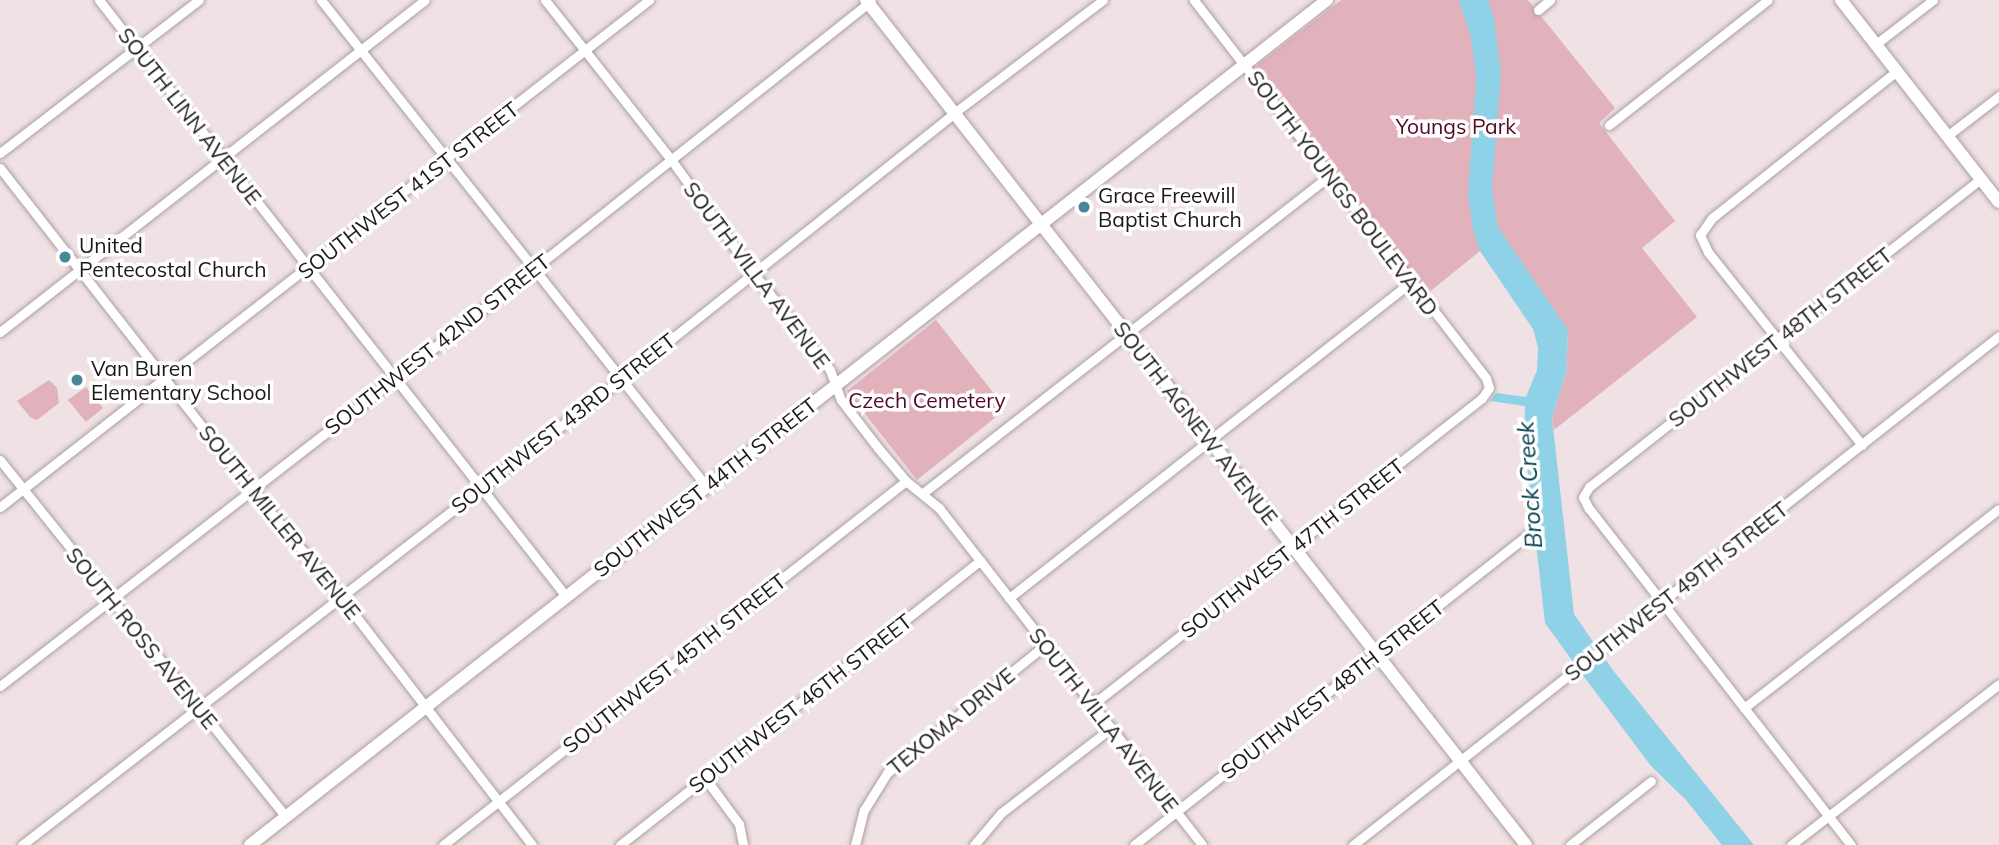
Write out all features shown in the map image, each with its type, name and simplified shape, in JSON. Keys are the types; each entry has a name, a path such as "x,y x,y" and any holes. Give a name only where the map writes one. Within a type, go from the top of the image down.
{"main road":[{"name":"SOUTHWEST 44TH STREET","path":"250,845 1327,0"},
{"path":"1841,0 1999,202"},
{"name":"SOUTH AGNEW AVENUE","path":"869,1 1526,845"}],"street":[{"name":"SOUTH LINN AVENUE","path":"99,0 565,596"},
{"path":"0,153 199,0"},
{"path":"321,0 707,487"},
{"path":"0,332 224,160 425,0"},
{"name":"SOUTH VILLA AVENUE","path":"545,0 672,161 754,274 830,370 841,400 906,481 923,493 980,561 1202,845"},
{"name":"SOUTHWEST 41ST STREET","path":"0,508 649,0"},
{"name":"SOUTHWEST 43RD STREET","path":"22,845 620,380 954,113 1103,0"},
{"name":"SOUTH YOUNGS BOULEVARD","path":"1194,0 1486,378 1489,388"},
{"path":"1538,10 1550,0"},
{"path":"1609,125 1768,0"},
{"path":"1876,44 1933,0"},
{"name":"SOUTHWEST 42ND STREET","path":"0,686 672,161 869,1"},
{"path":"1862,445 1708,252 1700,235 1712,218 1897,71"},
{"path":"1947,136 1999,96"},
{"name":"SOUTH MILLER AVENUE","path":"0,168 251,489 341,597 531,845"},
{"path":"923,493 1329,176"},
{"name":"SOUTHWEST 48TH STREET","path":"1661,603 1589,509 1583,497 1589,487 1981,179"},
{"path":"1009,598 1410,282"},
{"name":"SOUTHWEST 49TH STREET","path":"1353,845 1999,336"},
{"name":"SOUTHWEST 47TH STREET","path":"1092,705 1482,398 1489,388"},
{"name":"SOUTH ROSS AVENUE","path":"0,460 285,816"},
{"name":"SOUTHWEST 45TH STREET","path":"443,845 906,481"},
{"path":"1744,708 1999,509"},
{"name":"SOUTHWEST 48TH STREET","path":"1134,845 1530,533"},
{"name":"SOUTHWEST 46TH STREET","path":"620,845 980,561"},
{"path":"1661,603 1851,845"},
{"name":"TEXOMA DRIVE","path":"855,845 871,795 896,763 1045,645"},
{"path":"1791,845 1999,684"},
{"path":"974,845 1002,813 1111,728"},
{"path":"705,778 739,824 743,845"},
{"path":"1570,845 1651,781"}],"green space":[{"name":"Youngs Park","path":"1341,0 1528,0 1615,108 1599,123 1675,221 1642,248 1697,317 1554,430 1552,418 1566,374 1568,331 1505,242 1480,251 1427,294 1258,78 1256,67 1260,63"},
{"name":"Czech Cemetery","path":"936,320 1006,409 917,480 847,391"},
{"path":"49,380 57,388 59,403 37,420 31,418 17,401"},
{"path":"86,387 103,408 86,422 68,400"}],"water":[{"name":"Brock Creek","path":"1459,0 1488,0 1494,18 1501,73 1492,190 1498,227 1568,330 1566,374 1552,418 1574,614 1596,646 1574,663 1545,623 1524,436 1525,406 1490,401 1496,393 1526,397 1537,370 1538,348 1533,329 1480,251 1473,230 1468,195 1476,78 1471,37"},
{"path":"1604,657 1754,845 1722,845 1686,800 1651,766 1582,674"}],"place":[{"name":"Grace Freewill Baptist Church","path":"1084,207"},
{"name":"United Pentecostal Church","path":"65,257"},
{"name":"Van Buren Elementary School","path":"77,380"}]}
